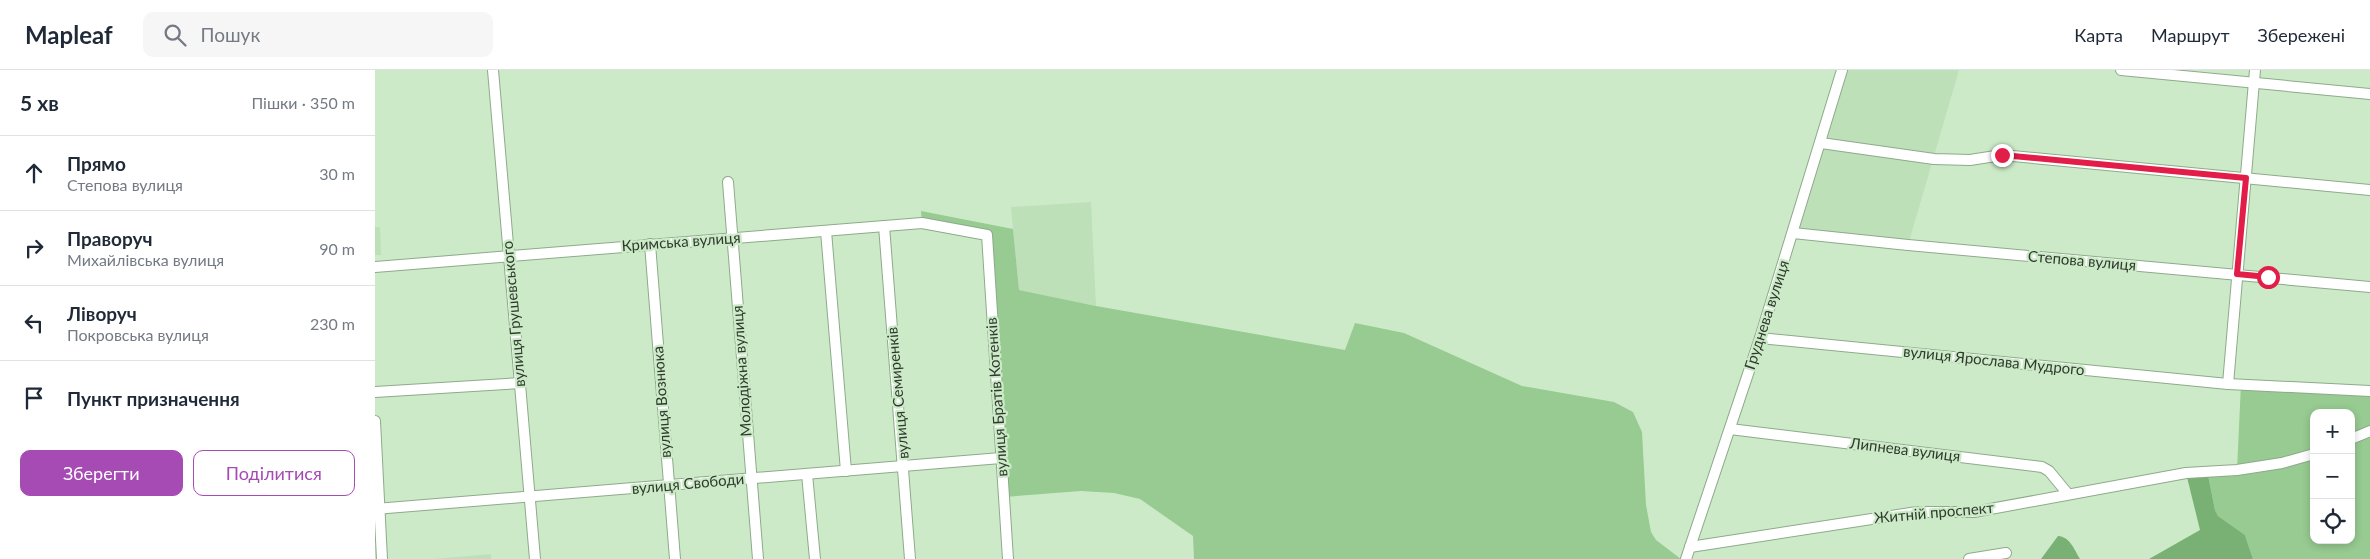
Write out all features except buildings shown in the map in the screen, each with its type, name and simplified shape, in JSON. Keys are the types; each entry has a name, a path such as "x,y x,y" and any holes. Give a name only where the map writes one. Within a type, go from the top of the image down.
{"street":[{"name":"вулиця Грушевського","path":"493,70 535,559"},
{"name":"Груднева вулиця","path":"1686,559 1760,338 1842,70"},
{"path":"2121,70 2370,94"},
{"path":"2228,384 2255,70"},
{"path":"1821,143 1934,159 1970,160 2002,155 2370,190"},
{"name":"Молодіжна вулиця","path":"728,182 750,478 758,559"},
{"name":"Кримська вулиця","path":"375,267 922,224 987,235"},
{"name":"вулиця Семиренків","path":"884,226 910,559"},
{"path":"826,231 846,471"},
{"name":"Степова вулиця","path":"1793,233 2370,287"},
{"name":"вулиця Братів Котенків","path":"987,235 1008,559"},
{"name":"вулиця Вознюка","path":"650,244 675,559"},
{"name":"вулиця Ярослава Мудрого","path":"1760,338 2228,384 2370,391"},
{"path":"375,392 521,383"},
{"path":"375,421 377,509 382,559"},
{"name":"Липнева вулиця","path":"1729,429 2043,467 2049,471 2068,494"},
{"path":"2355,437 2370,431"},
{"name":"Житній проспект","path":"1690,547 1917,512 1975,512 2186,473 2237,470 2282,463 2310,455"},
{"name":"вулиця Свободи","path":"377,509 1001,458"},
{"path":"807,474 815,559"},
{"path":"1969,559 2006,553"}],"shaded area":[{"path":"1842,70 1959,70 1908,245 1793,233"},
{"path":"1091,202 1096,306 1019,290 1011,207"},
{"path":"921,211 1013,229 1019,290 1096,306 1345,350 1355,323 1404,333 1522,386 1614,402 1633,412 1642,432 1646,505 1651,532 1656,540 1681,559 1194,559 1193,536 1140,499 1114,493 1081,491 1004,497 987,235 922,223"},
{"path":"375,227 380,227 381,255 375,255"},
{"path":"2241,384 2370,391 2370,559 2253,559 2245,535 2218,516 2215,510 2207,470 2237,470"},
{"path":"2207,470 2215,510 2218,516 2245,535 2253,559 2149,559 2200,530 2186,473"},
{"path":"2058,536 2069,541 2080,559 2041,559"},
{"path":"491,554 491,559 434,559"}],"route":[{"path":"2002,155 2246,178 2237,274 2268,277"}]}
